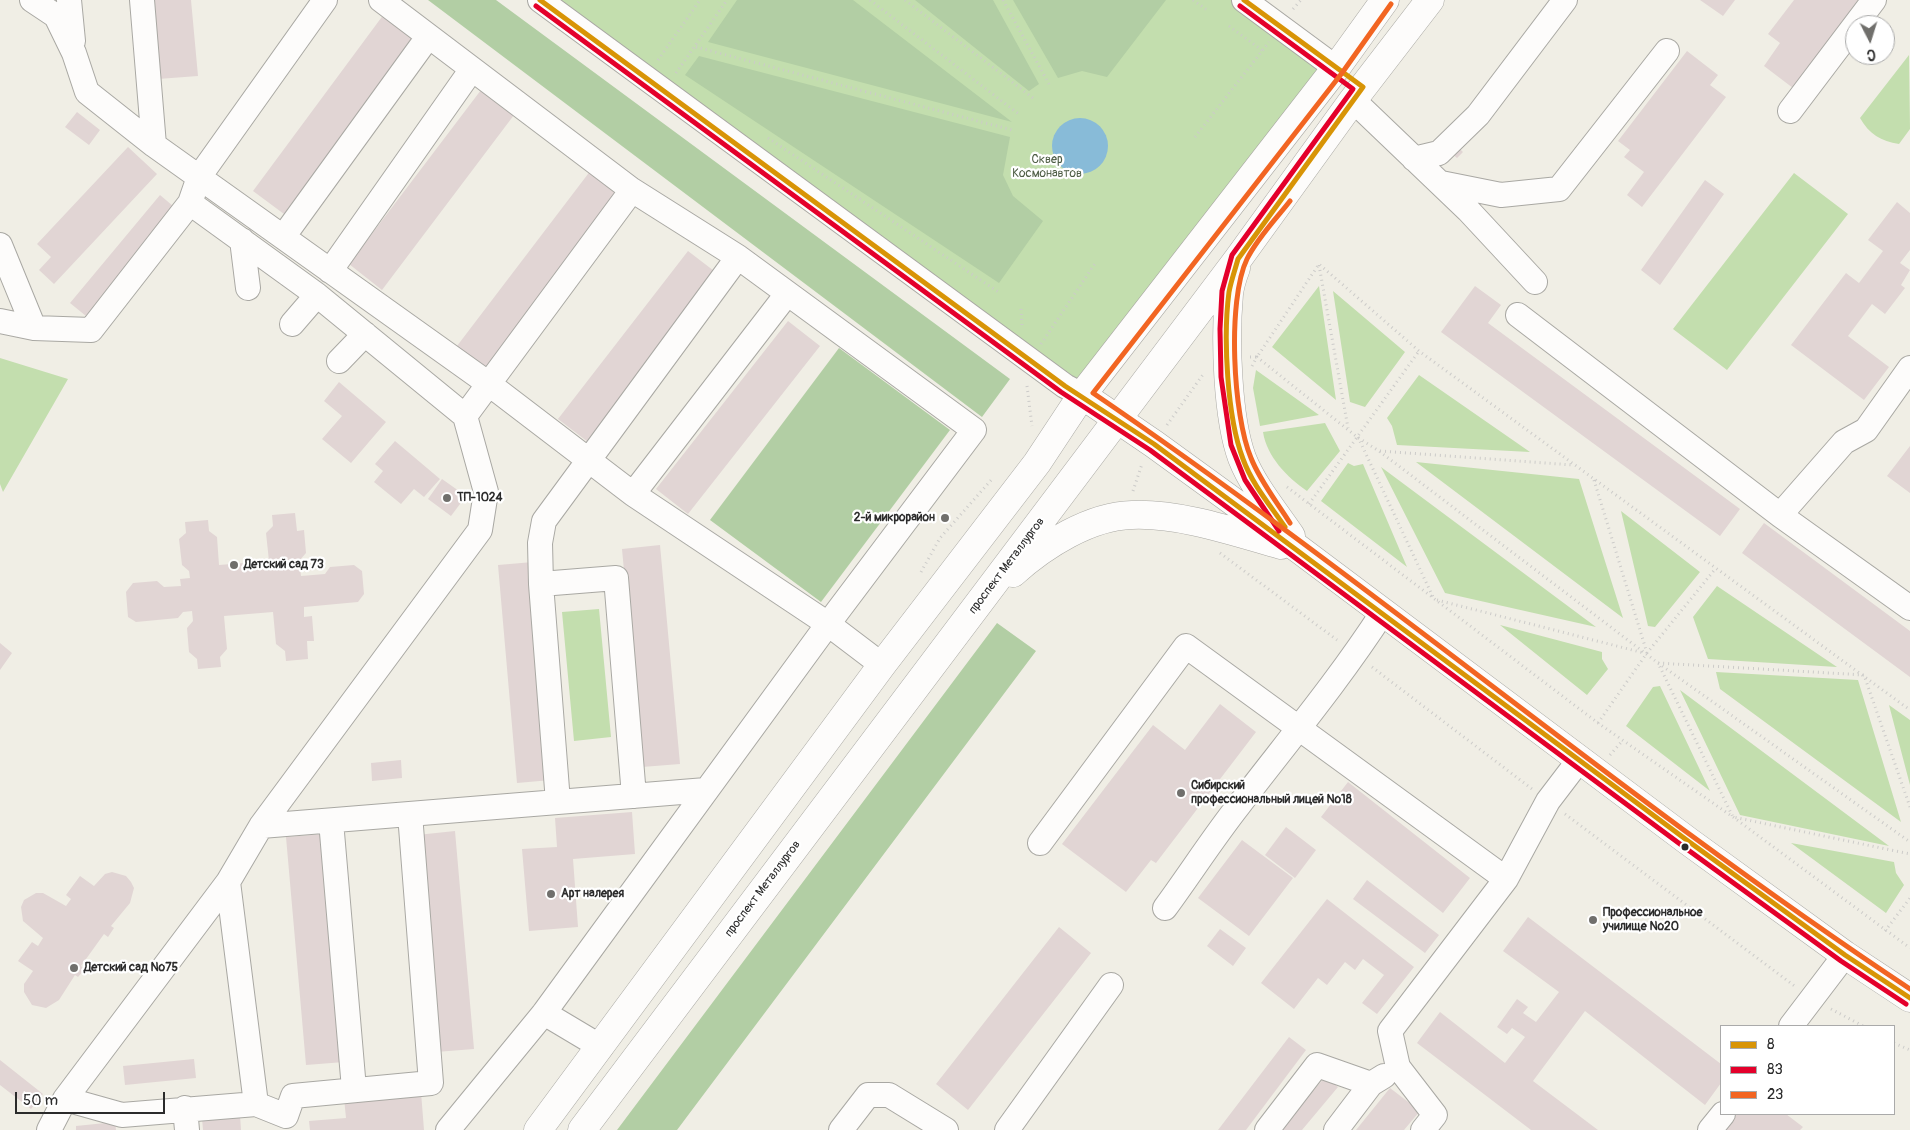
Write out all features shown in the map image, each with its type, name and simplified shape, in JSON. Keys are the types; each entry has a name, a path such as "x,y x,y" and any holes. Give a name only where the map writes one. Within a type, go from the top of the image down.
{"main road":[{"path":"538,1130 882,665 1037,463 1082,395 1336,68 1385,0"},
{"name":"проспект Металлургов","path":"582,1130 1238,259 1358,94 1430,0"},
{"path":"1336,68 1358,94"},
{"path":"1238,259 1229,291 1228,338 1233,413 1242,457 1249,472 1300,550"},
{"path":"1082,395 1117,418 1300,550 1845,955 1910,998"},
{"path":"978,604 1026,561 1060,537 1090,524 1131,515 1222,528 1300,550"}],"street":[{"path":"32,0 56,16 74,53 87,92 154,144 330,272 490,384 633,494 828,624 882,665"},
{"path":"70,0 74,53"},
{"path":"142,0 154,144"},
{"path":"0,321 34,328 91,330 190,203 199,177 325,0"},
{"path":"381,0 632,190 738,257 974,430 828,624 544,1013 448,1130"},
{"path":"540,0 1065,386 1082,395"},
{"path":"1244,0 1336,68"},
{"path":"1414,158 1439,153 1478,115 1565,0"},
{"path":"1790,111 1874,0"},
{"path":"283,237 428,37"},
{"path":"1441,183 1501,195 1559,189 1667,50"},
{"path":"330,272 472,69"},
{"path":"1358,94 1414,158 1441,183 1535,282"},
{"path":"465,416 632,190"},
{"path":"49,1130 65,1099 228,882 261,826 480,530 486,492 465,416 317,295 190,203"},
{"path":"242,240 248,288"},
{"path":"0,245 34,328"},
{"path":"558,802 541,584 540,543 544,521 738,257"},
{"path":"633,494 787,294"},
{"path":"292,324 317,295"},
{"path":"1518,315 1780,515 1910,608"},
{"path":"339,361 365,334"},
{"path":"1780,515 1844,442 1866,430 1910,368"},
{"path":"541,584 616,578 634,796"},
{"path":"1165,908 1238,806 1300,729 1356,654 1383,612"},
{"path":"1040,843 1186,646 1506,880"},
{"path":"1423,1130 1435,1115 1398,1067 1390,1031 1506,880 1548,801 1580,759"},
{"path":"261,826 706,790"},
{"path":"65,1099 122,1122 186,1119 256,1104 286,1123 293,1096 431,1083 410,814"},
{"path":"331,821 354,1089"},
{"path":"228,882 256,1104"},
{"path":"1792,1025 1845,955"},
{"path":"1007,1130 1111,985"},
{"path":"544,1013 601,1047"},
{"path":"1267,1130 1317,1065 1371,1084"},
{"path":"1336,1130 1371,1084 1398,1067"},
{"path":"840,1130 868,1095 889,1094 946,1130"},
{"path":"1710,1130 1722,1115"}],"path":[{"path":"657,62 700,0"},
{"path":"668,71 674,76 727,0"},
{"path":"870,0 1020,114"},
{"path":"904,0 1033,98"},
{"path":"1003,0 1049,84"},
{"path":"1193,0 1207,10"},
{"path":"1194,137 1301,0"},
{"path":"1229,26 1262,51"},
{"path":"696,47 1012,130"},
{"path":"649,57 662,67"},
{"path":"764,136 1000,293"},
{"path":"1030,360 1096,262"},
{"path":"1319,264 1419,351 1910,710"},
{"path":"1249,372 1319,264"},
{"path":"1319,264 1348,429"},
{"path":"1309,504 1419,351"},
{"path":"1257,357 1357,437 1379,451 1658,663 1910,842"},
{"path":"1167,425 1205,372"},
{"path":"1357,437 1434,599"},
{"path":"1379,451 1575,465"},
{"path":"917,580 940,538 1000,471"},
{"path":"1594,479 1647,653"},
{"path":"1282,483 1598,723 1733,817 1910,948"},
{"path":"1214,549 1812,999 1861,1025"},
{"path":"1598,723 1647,653 1716,568"},
{"path":"1434,599 1647,653"},
{"path":"1658,663 1864,676"},
{"path":"1658,663 1733,817"},
{"path":"1864,676 1910,808"},
{"path":"1733,817 1910,854"},
{"path":"1885,931 1910,898"},
{"path":"1895,1043 1910,1050"}],"green space":[{"path":"428,0 496,0 1010,379 982,417"},
{"name":"Сквер Космонавтов","path":"540,0 1244,0 1336,68 1082,395"},
{"path":"737,0 853,0 1012,122 708,42"},
{"path":"915,0 993,0 1039,84 1029,91"},
{"path":"1013,0 1166,0 1107,77 1082,71 1058,78"},
{"path":"1909,55 1910,129 1899,144 1876,136 1860,118"},
{"path":"699,56 1010,137 1003,175 1013,196 1043,221 999,283 685,75"},
{"path":"1794,173 1848,214 1727,370 1673,329"},
{"path":"1319,286 1336,400 1272,347"},
{"path":"1333,291 1405,352 1365,407 1350,402"},
{"path":"839,348 950,430 821,602 710,520"},
{"path":"0,358 68,379 3,492 0,484"},
{"path":"1256,370 1319,415 1260,426 1253,388"},
{"path":"1419,375 1530,452 1397,445 1392,426 1387,418"},
{"path":"1325,423 1340,451 1307,491 1285,473 1273,458 1263,432"},
{"path":"1416,462 1579,479 1623,618"},
{"path":"1348,463 1354,466 1363,464 1407,567 1321,501"},
{"path":"1381,467 1596,627 1445,593"},
{"path":"1621,511 1700,572 1655,627 1648,626"},
{"path":"1717,586 1837,667 1708,659 1693,617"},
{"path":"599,609 611,737 574,741 562,612"},
{"path":"997,623 1036,651 677,1130 617,1130"},
{"path":"1500,625 1602,652 1602,659 1608,669 1587,695"},
{"path":"1716,672 1858,680 1901,822 1720,689"},
{"path":"1660,686 1710,791 1626,726 1653,687"},
{"path":"1680,690 1889,846 1740,815"},
{"path":"1889,705 1910,720 1910,785"},
{"path":"1791,843 1894,862 1896,873 1904,885 1886,913"}],"water":[{"path":"1080,118 1095,123 1103,131 1108,146 1103,161 1095,169 1080,174 1065,169 1057,161 1052,146 1057,131 1065,123"}],"building":[{"path":"151,0 191,0 198,76 158,79"},
{"path":"1700,0 1735,0 1723,16"},
{"path":"1794,0 1858,0 1845,15 1845,18 1793,88 1764,66 1780,43 1768,34"},
{"path":"384,14 415,37 284,214 253,191"},
{"path":"1687,51 1718,75 1710,85 1726,97 1642,207 1627,195 1644,172 1624,157 1630,150 1618,141"},
{"path":"481,90 514,115 382,290 349,264"},
{"path":"77,112 100,130 89,145 65,127"},
{"path":"1456,145 1463,152 1457,158 1450,152"},
{"path":"128,147 157,174 54,284 39,270 51,257 37,244"},
{"path":"591,170 621,193 488,370 457,346"},
{"path":"1705,180 1724,194 1660,285 1641,270"},
{"path":"160,195 173,206 160,222 163,225 86,316 70,303"},
{"path":"1897,202 1910,213 1910,250 1900,263 1910,270 1901,285 1905,288 1885,314 1872,304 1848,336 1889,367 1864,400 1791,345 1846,273 1859,283 1883,251 1868,240"},
{"path":"688,251 718,274 588,442 558,419"},
{"path":"1475,286 1501,305 1488,323 1740,509 1720,536 1441,332"},
{"path":"788,321 820,346 688,514 656,489"},
{"path":"339,382 386,422 351,463 322,439 342,416 324,401"},
{"path":"395,441 440,479 424,497 414,489 401,504 374,482 383,471 375,464"},
{"path":"1910,446 1910,493 1887,476"},
{"name":"ТП-1024","path":"442,479 466,496 451,516 428,499"},
{"path":"295,513 297,531 304,530 306,553 299,561 301,576 325,574 330,567 354,565 362,571 364,594 358,602 304,607 304,617 312,616 314,641 307,641 308,659 286,661 285,651 276,644 273,612 224,616 227,649 220,657 221,667 198,669 197,659 189,652 187,628 193,621 192,611 183,612 178,618 136,622 128,617 126,592 133,583 157,581 164,587 181,586 180,579 190,578 189,571 182,565 179,539 186,533 185,522 208,520 209,531 217,537 219,565 269,561 266,533 273,526 272,515"},
{"path":"1764,523 1910,631 1910,677 1742,553"},
{"path":"660,545 680,764 642,767 622,549"},
{"path":"533,562 551,780 517,783 498,565"},
{"path":"0,643 12,653 0,670"},
{"path":"1220,704 1256,732 1156,863 1151,860 1126,892 1062,844 1153,725 1185,750"},
{"path":"401,760 402,778 372,781 371,763"},
{"path":"1348,782 1470,878 1443,913 1321,817"},
{"path":"632,812 635,854 573,859 578,927 529,931 522,849 557,847 555,818"},
{"path":"1286,827 1316,850 1295,878 1265,855"},
{"path":"455,831 474,1049 436,1052 417,835"},
{"path":"324,834 344,1062 306,1065 286,837"},
{"path":"1242,840 1293,878 1249,936 1198,898"},
{"path":"112,872 126,876 131,882 134,888 130,903 111,926 114,928 108,937 104,934 81,966 85,969 78,977 75,975 59,1000 46,1008 32,1005 24,992 24,984 33,971 18,961 32,942 38,946 43,938 23,921 21,907 24,900 36,893 43,893 66,906 71,899 66,895 80,876 94,886 105,874"},
{"path":"1367,880 1439,935 1425,953 1353,899"},
{"path":"1327,899 1414,967 1377,1014 1362,1003 1384,975 1363,959 1355,970 1345,962 1327,985 1318,978 1294,1009 1261,983"},
{"path":"1528,917 1720,1063 1720,1084 1705,1105 1585,1011 1533,1081 1598,1130 1531,1130 1417,1043 1440,1012 1505,1063 1525,1037 1512,1028 1507,1034 1497,1027 1517,999 1528,1007 1523,1013 1536,1022 1559,992 1503,951"},
{"path":"1059,927 1091,953 968,1110 936,1084"},
{"path":"1220,929 1246,948 1233,966 1207,946"},
{"path":"1289,1037 1306,1050 1246,1130 1218,1130"},
{"path":"194,1059 196,1078 125,1085 123,1066"},
{"path":"0,1060 43,1094 31,1109 0,1085"},
{"path":"1325,1077 1338,1087 1302,1130 1280,1130"},
{"path":"1390,1088 1420,1111 1404,1130 1356,1130"},
{"path":"421,1092 424,1130 310,1130 309,1121 346,1118 344,1098"},
{"path":"240,1115 241,1130 203,1130 202,1118"},
{"path":"1736,1115 1787,1115 1803,1127 1800,1130 1724,1130"},
{"path":"115,1122 116,1130 76,1130 76,1126"}],"transit line":[{"name":"8","path":"540,0 1065,386 1154,444 1688,841 1845,955 1910,998"},
{"name":"8","path":"1244,0 1363,87 1238,259 1229,292 1226,331 1228,377 1233,422 1243,459 1251,477 1285,527"},
{"name":"23","path":"1391,4 1342,73 1093,393 1299,540 1703,844 1806,918 1910,989"},
{"name":"83","path":"536,6 1061,392 1150,450 1684,847 1841,961 1906,1004"},
{"name":"83","path":"1240,6 1353,89 1232,255 1222,291 1220,329 1221,377 1231,445 1245,480 1279,531"},
{"name":"23","path":"1290,201 1262,236 1247,259 1237,301 1235,329 1237,387 1245,439 1259,475 1290,523"}],"place":[{"name":"ТП-1024","path":"447,498"},
{"name":"2-й микрорайон","path":"945,518"},
{"name":"Детский сад 73","path":"234,565"},
{"name":"Сибирский профессиональный лицей №18","path":"1181,793"},
{"name":"Арт налерея","path":"551,894"},
{"name":"Профессиональное училище №20","path":"1593,920"},
{"name":"Детский сад №75","path":"74,968"}]}
